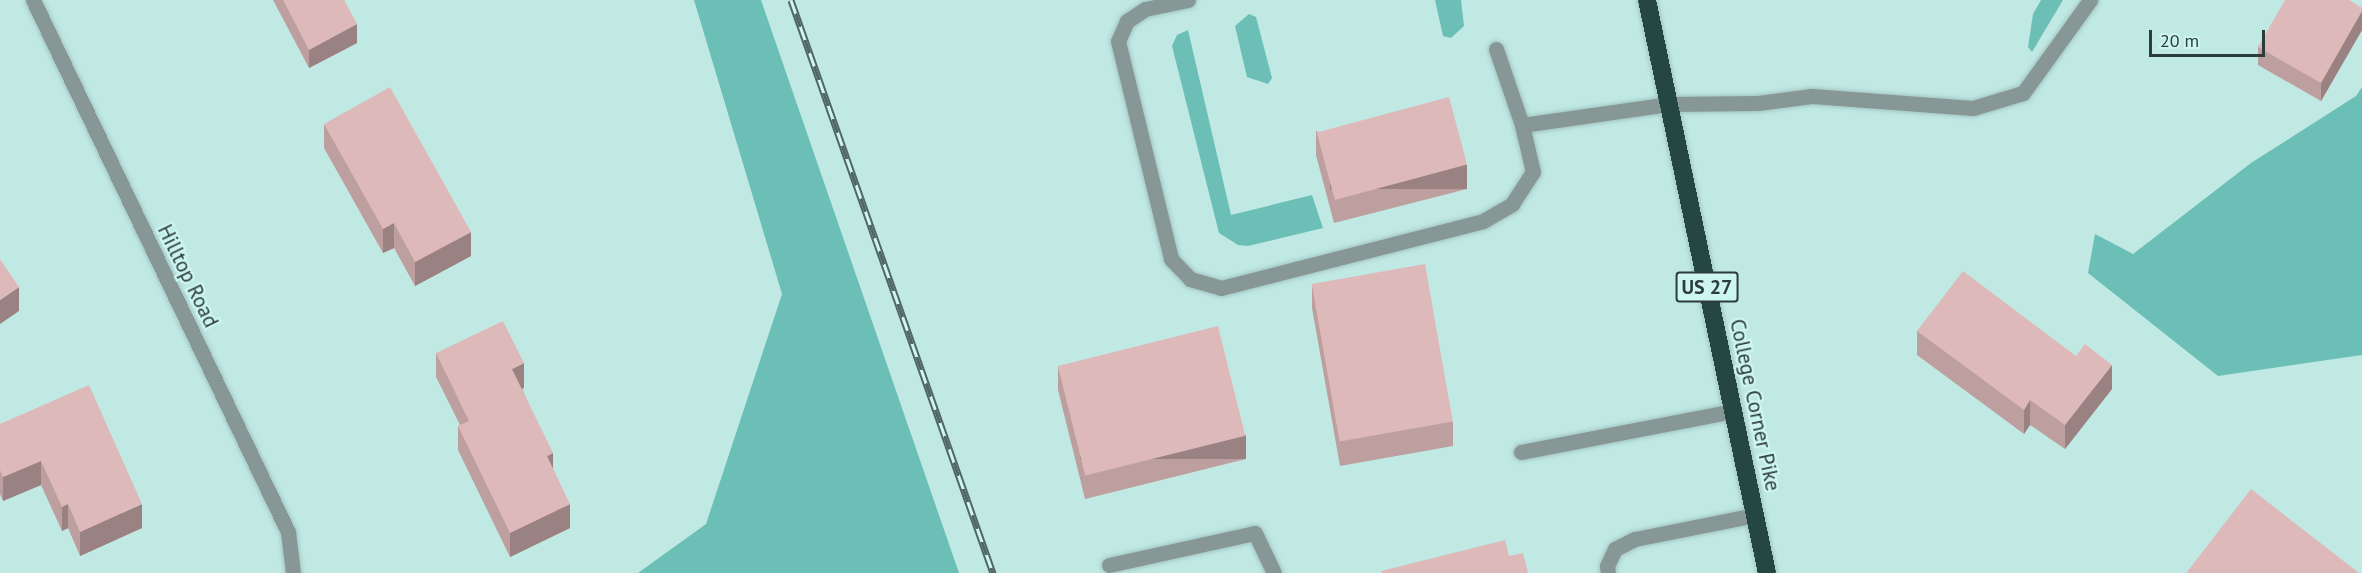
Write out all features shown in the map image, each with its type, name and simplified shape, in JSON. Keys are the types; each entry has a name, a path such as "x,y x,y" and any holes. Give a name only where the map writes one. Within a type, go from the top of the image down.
{"highway":[{"name":"College Corner Pike","path":"1647,0 1767,573"}],"street":[{"name":"Hilltop Road","path":"33,0 288,532 293,573"},
{"path":"1188,0 1145,9 1127,21 1119,41 1171,259 1190,279 1221,288 1483,221 1512,204 1533,172 1522,125 1496,49"},
{"path":"1522,125 1669,104 1758,103 1812,96 1973,108 2023,93 2090,0"},
{"path":"1521,452 1732,411"},
{"path":"1608,573 1607,566 1615,549 1635,538 1755,515"},
{"path":"1109,565 1255,533 1274,573"}],"shaded area":[{"path":"694,0 761,0 959,573 638,573 706,524 782,294"},
{"path":"1435,0 1461,0 1464,26 1451,38 1443,36"},
{"path":"2041,0 2063,0 2032,52 2028,47 2033,14"},
{"path":"1249,14 1256,17 1272,78 1268,84 1247,77 1235,26"},
{"path":"1188,30 1231,215 1312,195 1323,228 1248,246 1238,245 1219,233 1172,46 1177,35"},
{"path":"2362,87 2362,355 2218,376 2088,273 2095,234 2133,254 2251,163 2356,96"}],"building":[{"path":"283,0 344,0 357,24 309,50"},
{"path":"2285,0 2349,0 2362,8 2321,83 2258,47"},
{"path":"390,87 471,232 415,262 394,223 383,229 324,124"},
{"path":"1449,97 1467,165 1335,200 1317,132"},
{"path":"0,259 19,287 0,300"},
{"path":"1425,264 1453,422 1340,442 1312,284"},
{"path":"1963,271 2076,356 2085,344 2112,365 2065,425 2030,400 2024,410 1917,331"},
{"path":"503,321 524,363 512,369 553,453 547,456 570,504 510,533 458,426 469,421 436,353"},
{"path":"1218,326 1245,436 1085,476 1058,366"},
{"path":"89,385 142,504 80,532 68,504 62,507 41,461 3,477 0,470 0,424"},
{"path":"2251,489 2359,573 2188,573"},
{"path":"1505,540 1509,556 1523,553 1528,573 1382,573 1381,571"}],"railway":[{"path":"791,0 993,573"}]}
